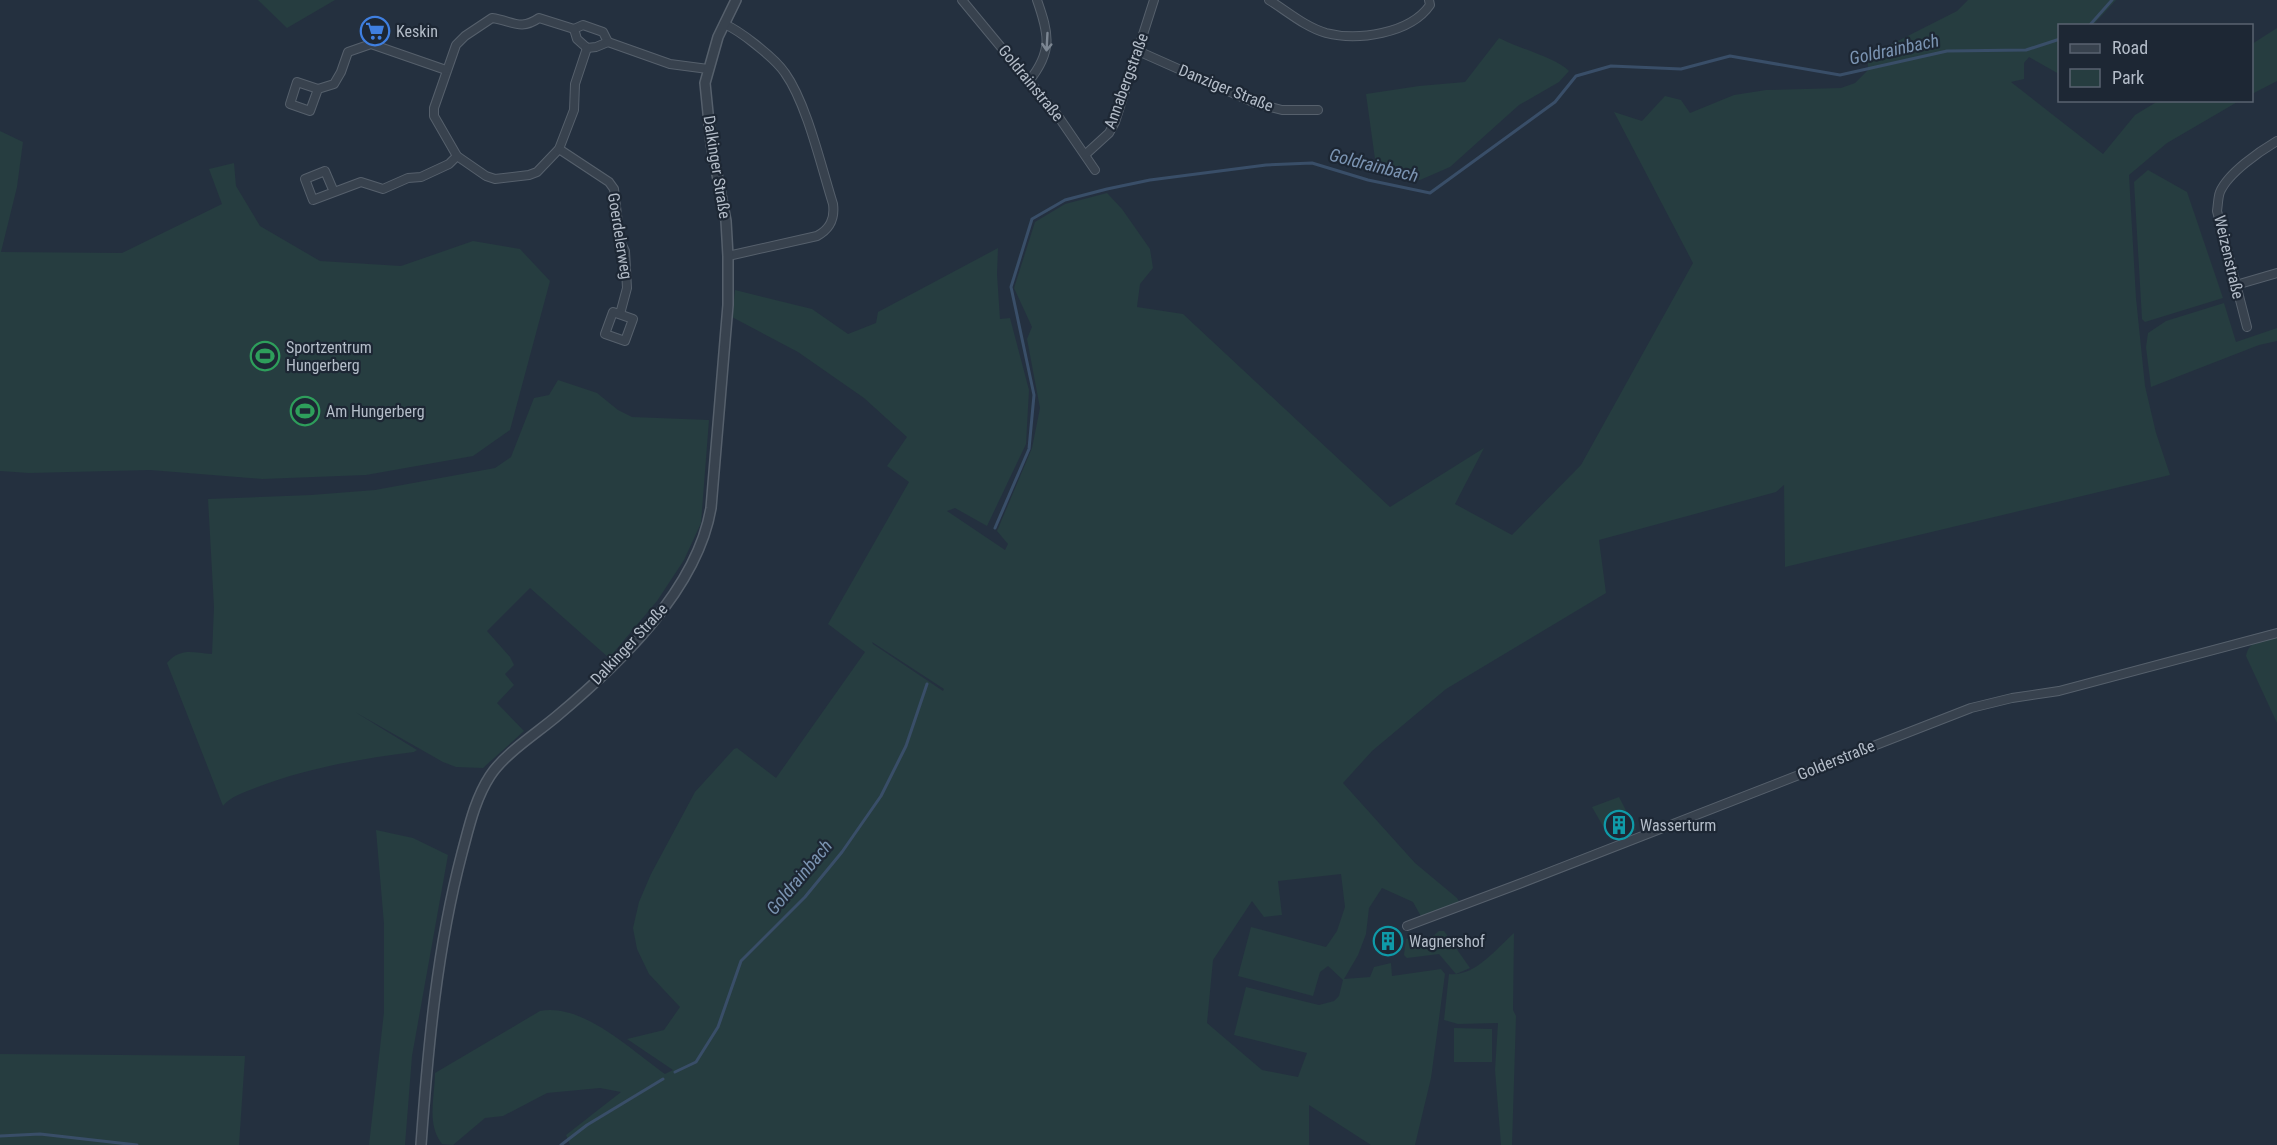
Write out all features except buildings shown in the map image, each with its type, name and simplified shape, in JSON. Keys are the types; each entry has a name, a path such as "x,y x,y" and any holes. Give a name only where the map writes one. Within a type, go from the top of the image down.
{"street":[{"name":"Dalkinger Straße","path":"421,1145 426,1074 440,958 457,873 478,800 490,775 508,757 572,703 630,648 686,575 707,531 711,508 728,305 728,256 726,221 711,142 705,83 724,24 736,0"},
{"name":"Goldrainstraße","path":"962,0 1029,81 1086,154 1095,170"},
{"path":"1029,81 1040,67 1047,50 1048,35 1037,0"},
{"name":"Annabergstraße","path":"1086,154 1109,133 1112,127 1154,0"},
{"path":"1269,0 1308,26 1325,33 1352,37 1378,34 1400,27 1426,10 1430,5 1429,0"},
{"path":"587,48 575,84 574,110 559,149 537,172 495,179 486,176 457,156 434,116 436,99 456,45 460,40 492,18 521,26 528,25 539,18 574,29 583,25 603,32 608,42"},
{"path":"724,24 735,29 771,57 785,72 804,113 834,213 826,231 817,236 728,256"},
{"path":"574,29 577,39 587,48 608,42 670,64 708,69"},
{"path":"318,89 334,84 348,52 371,44 446,70"},
{"name":"Danziger Straße","path":"1138,51 1255,103 1282,110 1318,110"},
{"name":"Weizenstraße","path":"2247,327 2217,211 2219,193 2227,180 2251,158 2277,141"},
{"name":"Goerdelerweg","path":"559,149 609,182 614,189 620,242 625,251 627,288 620,314"},
{"path":"334,192 361,182 383,189 408,178 421,177 448,164 457,156"},
{"path":"2236,285 2277,273"},
{"name":"Golderstraße","path":"1407,926 1971,708 2070,688 2277,633"}],"green space":[{"path":"258,0 335,0 287,28"},
{"path":"1968,0 2116,0 2094,24 2058,24 2058,73 2029,57 2024,63 2024,79 2011,82 2103,154 2135,115 2156,102 2237,102 2167,143 2129,175 2136,298 2145,386 2156,433 2170,475 1785,567 1784,485 1776,492 1599,540 1606,593 1446,689 1372,751 1343,783 1415,863 1457,898 1461,905 1423,920 1413,902 1382,888 1369,908 1366,934 1358,955 1344,979 1370,977 1374,967 1391,963 1392,976 1441,969 1445,974 1431,1078 1415,1145 1371,1145 1309,1105 1309,1145 570,1145 566,1135 621,1092 600,1088 547,1093 503,1116 485,1118 453,1145 442,1144 434,1128 433,1119 435,1073 540,1011 556,1010 589,1021 622,1041 665,1074 673,1070 627,1039 664,1030 680,1007 649,974 637,949 633,928 639,902 651,874 695,792 734,749 737,748 776,778 865,652 828,624 909,482 887,466 907,437 864,398 798,352 732,317 735,290 812,309 848,334 876,323 878,312 998,248 1000,319 1010,318 1029,390 1026,444 987,526 955,508 947,511 1005,550 1008,544 997,531 1032,448 1040,408 1027,339 1032,327 1014,288 1035,222 1065,204 1107,193 1122,209 1150,249 1153,268 1140,284 1137,307 1183,314 1390,507 1484,448 1455,504 1512,535 1581,465 1693,263 1614,112 1642,121 1665,96 1681,100 1690,113 1734,95 1766,90 1841,88 1855,83 1868,70 1868,62 1872,56 1957,11","holes":["872,642 944,689 943,691","1341,874 1345,907 1337,931 1326,947 1251,927 1238,976 1313,996 1320,972 1328,966 1343,980 1339,996 1334,1001 1319,1005 1246,987 1234,1035 1307,1053 1298,1077 1262,1070 1207,1023 1213,960 1252,901 1264,917 1282,915 1278,881"]},
{"path":"2277,28 2277,81 2253,93 2253,43"},
{"path":"1499,38 1555,62 1569,71 1559,82 1519,105 1450,167 1420,180 1389,168 1375,159 1366,94 1465,82"},
{"name":"Sportzentrum Hungerberg","path":"0,131 23,142 17,187 1,252 122,253 222,204 209,169 234,163 236,186 260,226 320,261 401,266 473,241 520,249 550,281 510,430 473,456 366,475 262,479 150,470 29,473 0,471"},
{"path":"2148,170 2187,192 2223,298 2145,322 2142,319 2134,182"},
{"path":"2224,303 2236,342 2277,328 2277,341 2259,345 2151,387 2146,347 2148,333 2166,321"},
{"path":"558,380 597,393 618,410 632,417 709,420 701,523 684,560 657,601 609,658 530,588 487,631 510,657 514,665 505,674 514,685 497,703 524,731 483,768 456,767 443,762 355,712 417,750 333,765 294,775 242,793 223,806 167,663 182,653 212,654 214,607 208,499 375,490 495,468 511,457 534,398 549,395"},
{"path":"2277,637 2277,723 2246,656 2253,644"},
{"path":"1619,797 1636,830 1611,840 1592,807"},
{"path":"376,830 413,838 448,855 412,1056 405,1145 369,1145 384,1012 384,924"},
{"path":"1439,931 1444,931 1470,968 1456,974 1439,954 1407,958 1404,955 1406,939 1412,938 1420,947"},
{"path":"1514,933 1513,1010 1516,1016 1512,1145 1501,1145 1495,1070 1498,1023 1458,1024 1444,1020 1449,974 1459,974 1476,967"},
{"path":"1454,1028 1492,1029 1492,1062 1454,1062"},
{"path":"0,1054 245,1056 239,1145 0,1145"}],"waterway":[{"name":"Goldrainbach","path":"2091,24 2112,0"},
{"name":"Goldrainbach","path":"995,528 1029,449 1034,395 1011,287 1032,219 1065,200 1150,180 1266,165 1312,163 1368,180 1430,193 1555,102 1576,76 1611,66 1681,69 1730,56 1840,75 1947,51 2026,50 2058,40"},
{"name":"Goldrainbach","path":"675,1072 696,1062 718,1027 741,961 805,897 842,852 881,796 906,746 927,684"},
{"name":"Goldrainbach","path":"561,1145 587,1125 663,1079"},
{"name":"Goldrainbach","path":"0,1136 40,1134 137,1145"}],"place":[{"name":"Keskin","path":"375,31"},
{"name":"Sportzentrum Hungerberg","path":"265,356"},
{"name":"Am Hungerberg","path":"305,411"},
{"name":"Wasserturm","path":"1619,825"},
{"name":"Wagnershof","path":"1388,941"}]}
